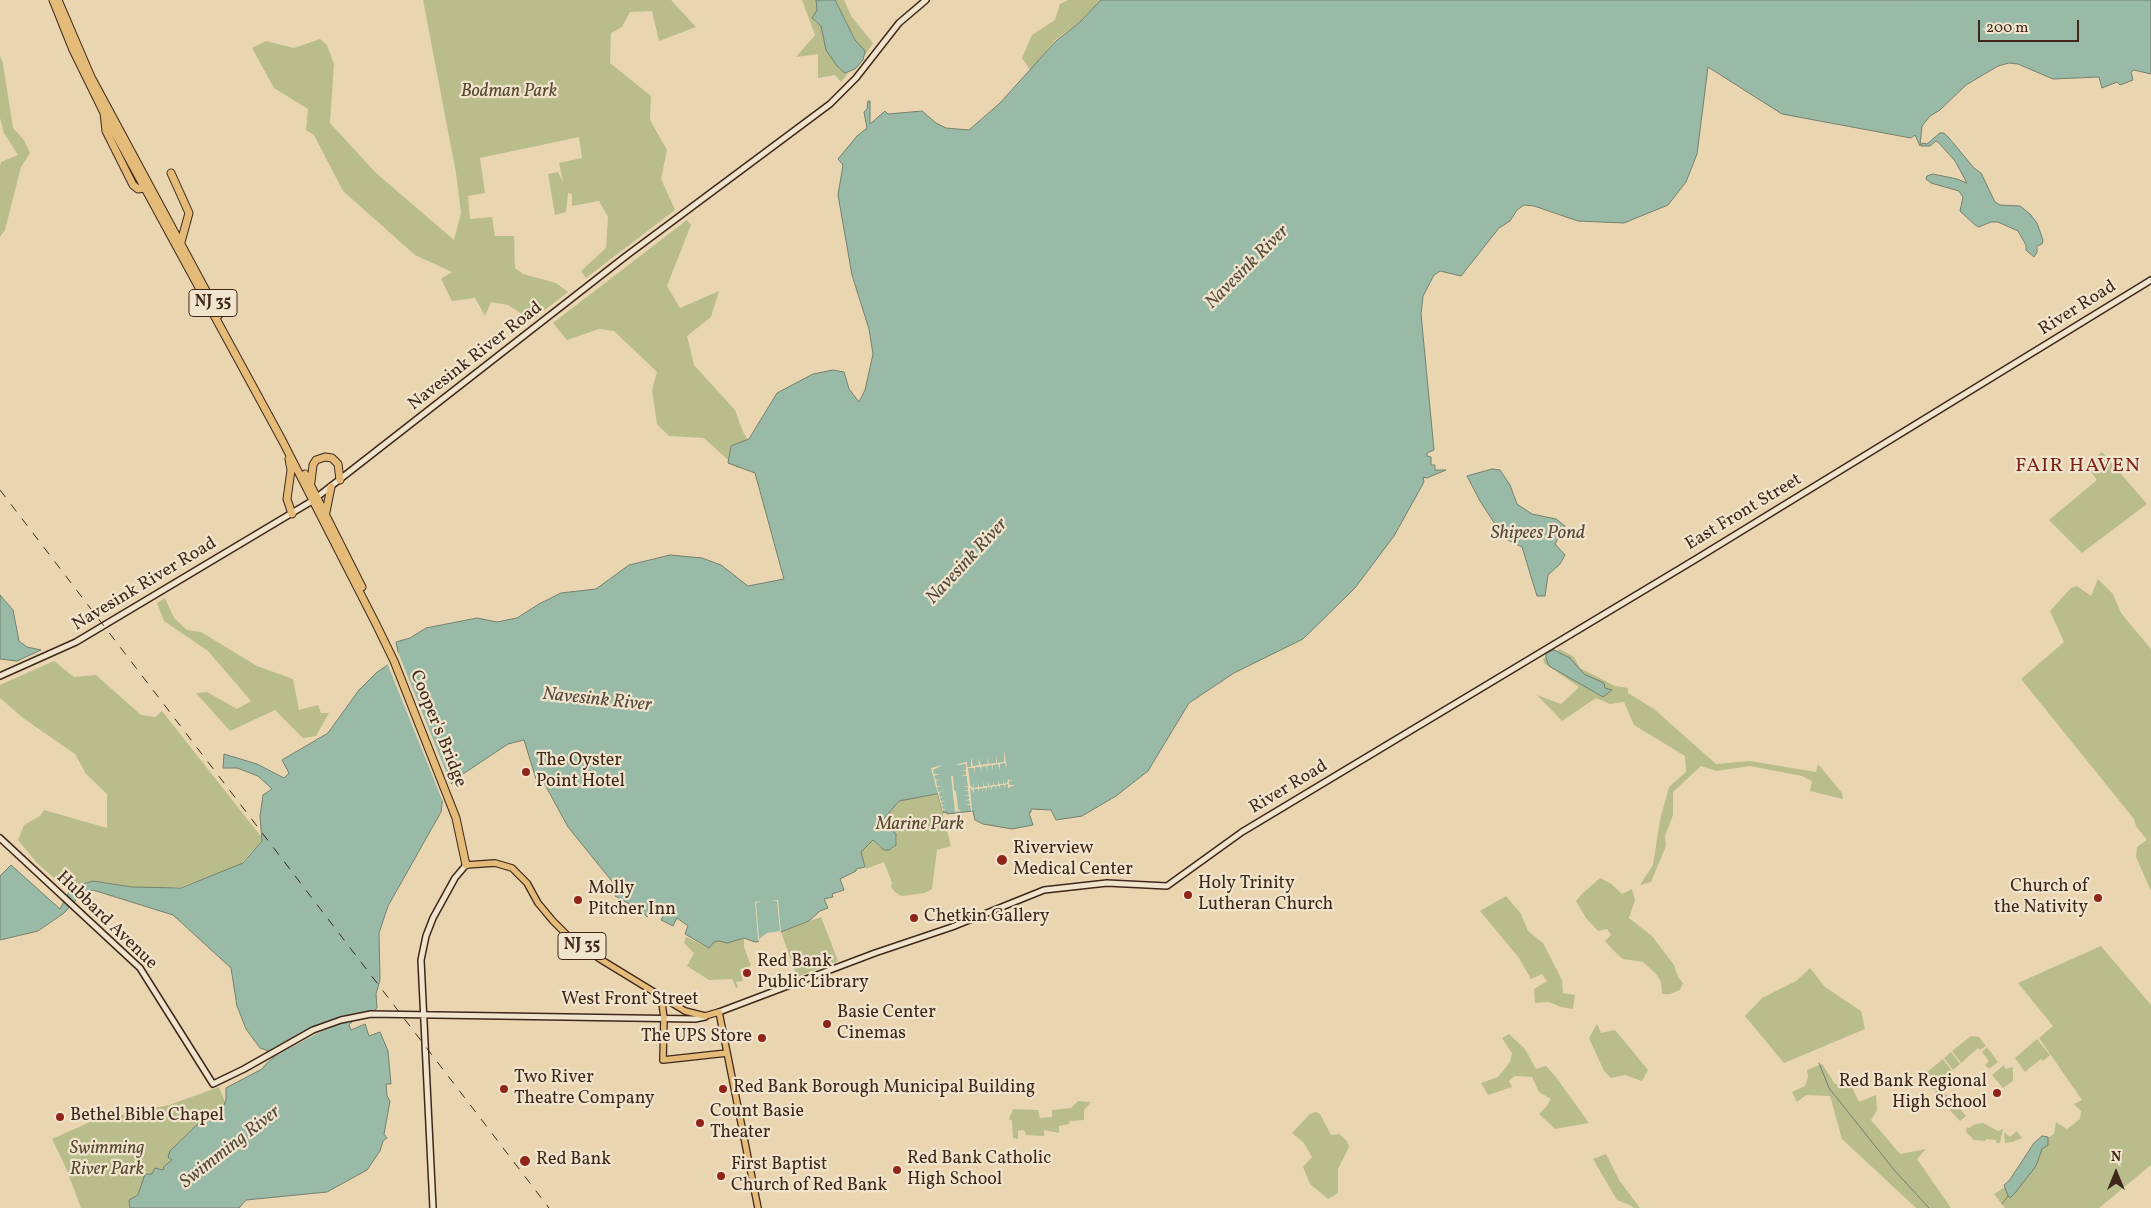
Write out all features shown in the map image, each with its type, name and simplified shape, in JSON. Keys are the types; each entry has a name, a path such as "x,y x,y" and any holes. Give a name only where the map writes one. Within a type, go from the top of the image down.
{"highway":[{"name":"NJ 35","path":"53,0 73,50 104,113 106,131 133,185 138,189 145,188 315,499 386,648 393,657"},
{"name":"NJ 35","path":"58,0 88,70 312,487 315,499 326,515 380,623 393,657"},
{"path":"171,173 189,213 181,242"},
{"path":"287,449 291,469 287,499 292,514"},
{"path":"312,487 311,469 316,460 320,458 328,457 335,461 339,468 340,480"},
{"path":"326,515 330,487"},
{"name":"Cooper's Bridge","path":"393,657 453,809 461,836 466,865"}],"main road":[{"name":"Navesink River Road","path":"0,676 76,642 315,499 626,256 830,104 852,83 899,22 926,0"},
{"name":"River Road","path":"2019,361 2151,280"},
{"name":"East Front Street","path":"1482,686 1696,559 2019,361"},
{"name":"River Road","path":"903,943 952,927 1044,890 1106,883 1167,886 1242,832 1482,686"},
{"name":"Hubbard Avenue","path":"0,838 140,968 213,1084 262,1059"},
{"name":"NJ 35","path":"466,865 498,864 512,868 522,876 544,910 568,936 600,960 685,1012 706,1016"},
{"path":"433,1208 421,960 426,936 443,898 455,878 466,865"},
{"name":"West Front Street","path":"262,1059 313,1030 349,1018 374,1014 695,1019 719,1012 903,943"},
{"path":"657,994 662,1003 664,1018 663,1060 727,1053"},
{"path":"719,1012 758,1208"}],"green space":[{"name":"Bodman Park","path":"423,0 671,0 696,27 659,41 652,11 630,12 622,27 611,33 610,63 651,96 650,120 667,150 661,179 675,210 586,278 581,271 606,248 608,217 599,201 572,206 572,194 568,193 566,212 555,215 548,174 558,172 563,182 559,163 582,158 579,137 480,158 485,193 468,196 470,219 492,217 495,236 514,236 515,268 523,274 556,283 568,292 532,320 508,305 491,302 485,316 475,298 452,301 441,279 452,272 415,255 343,191 314,135 306,130 308,109 274,88 252,48 266,41 294,48 320,39 327,45 334,64 330,123 376,173 454,240 461,213 456,173"},
{"path":"802,0 816,0 817,10 814,21 821,26 826,49 839,68 846,73 849,72 841,82 835,75 818,78 818,54 796,57 815,35"},
{"path":"835,0 844,0 851,16 873,43 864,57 865,52 855,40"},
{"path":"1068,0 1101,0 1081,21 1055,40 1031,71 1022,58 1032,35 1055,20 1060,4"},
{"path":"0,55 13,128 24,140 30,153 21,167 5,230 0,237 0,166 1,162 18,155 4,133 0,118"},
{"path":"687,220 691,225 667,286 680,308 719,291 711,317 687,336 694,365 735,410 747,438 751,467 737,468 704,438 669,436 657,424 652,390 657,372 614,331 599,329 567,340 553,323"},
{"path":"2102,452 2147,504 2082,553 2049,520 2097,480 2086,465"},
{"path":"2098,579 2113,594 2121,613 2151,649 2151,891 2136,857 2137,847 2147,840 2136,826 2134,819 2021,679 2064,642 2050,611 2071,588 2077,586 2091,596"},
{"path":"165,598 174,618 187,630 201,632 257,666 293,679 299,710 318,705 321,713 329,713 316,736 303,738 275,710 230,731 196,693 207,692 237,709 251,701 208,651 164,621 157,603"},
{"path":"1560,649 1574,657 1580,668 1615,686 1628,688 1628,693 1654,709 1716,764 1750,761 1816,772 1818,764 1842,793 1843,799 1810,791 1812,781 1802,776 1750,766 1716,771 1701,766 1673,792 1673,815 1665,836 1666,846 1651,882 1640,885 1653,865 1660,820 1669,787 1686,772 1685,756 1634,725 1624,702 1610,704 1596,698 1562,721 1537,695 1561,704 1579,687 1544,663 1543,659"},
{"path":"54,661 74,677 96,675 141,715 155,717 162,711 263,839 240,865 181,887 141,888 94,881 65,888 37,863 18,840 24,825 40,816 44,810 107,828 107,794 86,774 75,754 23,718 0,698 0,685"},
{"name":"Marine Park","path":"929,794 938,795 951,846 937,850 932,889 925,893 902,896 891,887 892,883 884,862 866,869 861,852 873,840 879,847 887,850 892,849 896,845 897,837 882,821 899,801"},
{"path":"1600,878 1610,883 1622,894 1632,889 1635,900 1629,918 1652,936 1674,965 1678,977 1683,983 1680,990 1670,994 1662,994 1661,982 1656,974 1643,962 1623,959 1605,941 1611,935 1607,929 1598,931 1586,918 1576,901"},
{"path":"1506,896 1521,914 1528,931 1543,943 1562,980 1563,993 1575,995 1573,1009 1549,1002 1535,1003 1534,989 1547,981 1542,974 1531,979 1519,958 1480,911"},
{"path":"821,917 838,961 797,977 781,932"},
{"path":"686,937 709,948 714,942 729,942 744,938 744,947 751,966 740,969 743,981 736,982 738,987 736,988 732,979 709,980 687,966 694,953 684,943"},
{"path":"2101,946 2151,1005 2151,1165 2099,1208 2005,1208 1994,1194 2008,1185 2046,1139 2054,1134 2056,1122 2067,1129 2080,1119 2081,1111 2074,1104 2082,1100 2039,1038 2053,1026 2018,983"},
{"path":"1810,968 1825,987 1861,1011 1865,1029 1784,1063 1745,1016 1762,998 1796,981"},
{"path":"1597,1024 1601,1033 1615,1030 1648,1070 1642,1081 1625,1075 1611,1078 1604,1071 1589,1038"},
{"path":"1509,1034 1525,1049 1536,1069 1546,1066 1555,1076 1589,1123 1555,1129 1539,1114 1551,1099 1539,1092 1532,1077 1515,1076 1509,1081 1512,1087 1488,1095 1481,1083 1498,1077 1510,1062 1512,1053 1502,1038"},
{"path":"1971,1036 1979,1037 1986,1046 1980,1050 1978,1048 1961,1063 1952,1051"},
{"path":"2037,1039 2050,1055 2043,1061 2041,1059 2025,1072 2015,1058"},
{"path":"1987,1047 1998,1062 1989,1069 1985,1065 1989,1061 1982,1052"},
{"path":"1951,1052 1960,1064 1953,1070 1944,1058"},
{"path":"1943,1059 1952,1071 1934,1083 1937,1088 1934,1090 1926,1080 1926,1073"},
{"path":"1822,1064 1835,1084 1851,1086 1859,1102 1876,1095 1877,1110 1871,1120 1900,1154 1926,1149 1917,1159 1951,1208 1916,1208 1842,1139 1830,1096 1806,1095 1797,1102 1792,1092 1805,1086 1808,1077 1807,1070"},
{"path":"2004,1065 2006,1069 2013,1067 2013,1081 2003,1088 1992,1075"},
{"name":"Swimming River Park","path":"219,1087 225,1102 223,1106 202,1120 170,1151 172,1160 163,1166 165,1168 162,1170 155,1168 152,1175 148,1173 145,1175 138,1195 129,1200 130,1208 81,1208 66,1168 52,1139 90,1122 169,1105"},
{"path":"1938,1089 1941,1093 1943,1091 1952,1101 1946,1105 1935,1091"},
{"path":"1078,1101 1091,1102 1084,1110 1084,1120 1070,1121 1069,1124 1059,1126 1059,1133 1044,1130 1044,1136 1026,1135 1024,1130 1018,1131 1018,1139 1013,1138 1012,1121 1009,1119 1013,1109 1038,1110 1040,1118 1052,1117 1052,1110 1071,1108"},
{"path":"1954,1104 1966,1116 1960,1121 1948,1108"},
{"path":"1316,1112 1320,1114 1331,1135 1339,1134 1347,1141 1349,1147 1338,1169 1338,1193 1328,1199 1310,1184 1303,1167 1312,1157 1304,1143 1292,1133 1310,1114"},
{"path":"1983,1123 1998,1131 2003,1129 2000,1143 1996,1143 1996,1140 1974,1140 1966,1132 1967,1127"},
{"path":"2017,1131 2022,1138 2005,1143 2004,1132 2010,1137"},
{"path":"1606,1154 1619,1180 1640,1208 1633,1208 1617,1200 1593,1159"}],"water":[{"path":"816,0 835,0 855,40 865,51 863,60 855,69 845,73 837,66 826,50 821,26 812,18 817,10"},
{"path":"1101,0 2151,0 2151,74 2134,70 2131,72 2133,80 2120,85 2117,82 2102,88 2099,77 2053,79 2018,64 2009,63 1998,66 1966,85 1940,110 1930,116 1922,126 1920,146 1915,135 1911,138 1782,114 1708,67 1697,154 1686,182 1668,205 1624,223 1578,221 1534,206 1524,205 1517,210 1510,221 1499,228 1461,276 1440,271 1434,275 1423,296 1421,314 1434,450 1427,453 1427,456 1431,457 1431,465 1435,465 1435,470 1446,470 1427,478 1423,477 1424,482 1394,536 1355,588 1303,639 1234,673 1189,703 1148,771 1116,796 1082,816 1056,820 1051,810 1031,809 1029,813 1033,825 1012,829 983,824 975,820 973,811 943,813 938,794 899,801 882,821 896,834 896,845 889,850 884,850 873,840 861,852 865,867 856,869 856,871 840,879 844,890 832,894 833,897 824,899 828,908 820,911 809,921 778,933 767,940 755,942 744,938 727,943 719,941 714,942 709,948 685,934 688,926 677,918 673,926 661,920 666,911 657,907 647,917 641,910 615,896 619,890 568,827 542,779 536,779 524,740 508,744 463,774 444,790 441,812 388,906 379,933 380,980 376,994 377,1007 372,1017 353,1021 349,1025 351,1030 365,1024 369,1036 380,1032 388,1051 391,1084 386,1084 387,1096 390,1101 384,1134 387,1138 383,1141 380,1151 367,1170 327,1192 246,1200 239,1208 130,1208 129,1200 138,1195 145,1174 152,1174 155,1168 163,1170 163,1167 172,1160 168,1157 170,1151 202,1120 223,1107 226,1100 226,1088 262,1069 278,1054 260,1048 246,1029 237,1006 231,968 173,915 93,890 76,900 64,913 38,931 0,940 0,876 11,865 60,909 71,888 93,881 132,887 181,888 243,863 262,841 260,816 263,795 272,789 258,776 237,768 223,768 224,754 257,764 284,778 289,773 282,760 328,733 359,690 376,673 399,657 396,642 410,638 426,628 477,618 497,622 517,618 561,593 596,589 629,565 670,555 702,558 721,565 748,586 784,579 755,473 728,463 731,446 749,439 777,393 813,374 833,370 844,372 849,389 859,402 865,390 873,354 869,329 852,275 838,195 843,165 838,159 857,136 867,128 864,112 867,109 868,101 870,101 870,124 885,111 888,114 922,111 936,123 946,128 969,130 1000,103 1056,41 1080,22"},
{"path":"1940,133 1944,133 1974,168 1981,173 1995,202 2000,205 2020,206 2037,223 2043,240 2042,244 2037,246 2037,252 2034,257 2026,250 2026,245 2018,231 1998,222 1991,222 1979,227 1975,225 1960,211 1963,197 1959,191 1931,183 1926,179 1927,176 1933,174 1967,183 1955,161 1939,143 1936,141 1930,146 1921,146 1922,143 1927,144"},
{"name":"Shipees Pond","path":"1492,469 1500,470 1510,485 1517,504 1532,514 1556,519 1565,526 1555,544 1565,555 1560,564 1548,575 1545,596 1537,596 1522,547 1504,538 1480,501 1467,476"},
{"path":"0,595 13,610 19,641 27,647 41,650 17,661 0,659"},
{"path":"1554,650 1570,658 1584,674 1604,683 1605,688 1612,690 1603,697 1549,666 1546,653"},
{"path":"2042,1136 2048,1137 2048,1145 2042,1149 2036,1166 2010,1198 2004,1185 2009,1181 2034,1143"}],"pier":[{"path":"398,652 452,787 447,792 445,807 387,663"},
{"path":"1004,750 1007,769 1005,763 1000,764 1000,770 998,764 993,765 993,771 992,765 987,766 988,772 986,766 981,767 982,773 980,767 975,767 975,774 974,768 968,768 970,785 973,788 973,783 974,788 978,787 978,783 979,787 983,787 983,782 984,786 988,786 988,781 989,786 993,785 993,781 994,785 998,785 998,780 999,784 1003,784 1003,779 1004,784 1007,783 1009,778 1009,780 1014,780 1009,781 1009,785 1015,785 1008,788 1008,784 1005,785 1004,789 1004,785 1000,785 1000,789 999,786 996,786 996,790 995,786 992,787 991,791 991,787 987,787 987,791 986,788 983,788 983,792 982,788 978,792 978,789 974,789 974,793 970,787 971,811 970,805 965,805 970,804 969,800 965,801 969,799 969,796 964,796 969,795 968,791 964,791 968,790 968,787 963,787 968,786 967,776 961,776 966,775 966,771 960,771 966,770 966,764 957,764 967,762 967,767 971,767 971,757 973,766 979,765 978,758 981,765 988,764 987,757 989,764 996,763 996,755 997,763 1004,762"},
{"path":"943,765 933,770 934,774 940,774 934,776 936,780 941,779 936,781 937,786 943,786 937,787 938,792 944,791 939,793 940,797 944,796 940,798 941,801 946,801 941,802 942,805 945,805 942,806 943,809 946,810 943,810 943,813 931,768"},
{"path":"951,776 953,776 958,809 961,811 955,812"},
{"path":"778,900 781,932 771,940 759,942 755,902 761,901 756,903 759,939 767,933 780,931 777,901 771,901"},
{"path":"376,1010 372,1017 341,1024 318,1033 264,1062 273,1055 266,1052 304,1031 336,1018"}],"waterway":[{"path":"1819,1063 1829,1088 1895,1171 1929,1208"},
{"path":"2002,1204 2008,1196"}],"railway":[{"path":"0,490 549,1208"}],"place":[{"name":"The Oyster Point Hotel","path":"526,772"},
{"name":"Riverview Medical Center","path":"1002,860"},
{"name":"Holy Trinity Lutheran Church","path":"1188,895"},
{"name":"Church of the Nativity","path":"2098,898"},
{"name":"Molly Pitcher Inn","path":"578,900"},
{"name":"Chetkin Gallery","path":"914,918"},
{"name":"Red Bank Public Library","path":"747,973"},
{"name":"Basie Center Cinemas","path":"827,1024"},
{"name":"The UPS Store","path":"762,1038"},
{"name":"Two River Theatre Company","path":"504,1089"},
{"name":"Red Bank Borough Municipal Building","path":"723,1089"},
{"name":"Red Bank Regional High School","path":"1997,1093"},
{"name":"Bethel Bible Chapel","path":"60,1117"},
{"name":"Count Basie Theater","path":"700,1123"},
{"name":"Red Bank","path":"525,1161"},
{"name":"Red Bank Catholic High School","path":"897,1170"},
{"name":"First Baptist Church of Red Bank","path":"721,1176"}],"district":[{"name":"FAIR HAVEN","path":"2078,467"}],"water label":[{"name":"Navesink River","path":"1248,268"},
{"name":"Navesink River","path":"968,562"},
{"name":"Navesink River","path":"597,701"},
{"name":"Swimming River","path":"231,1148"}]}
